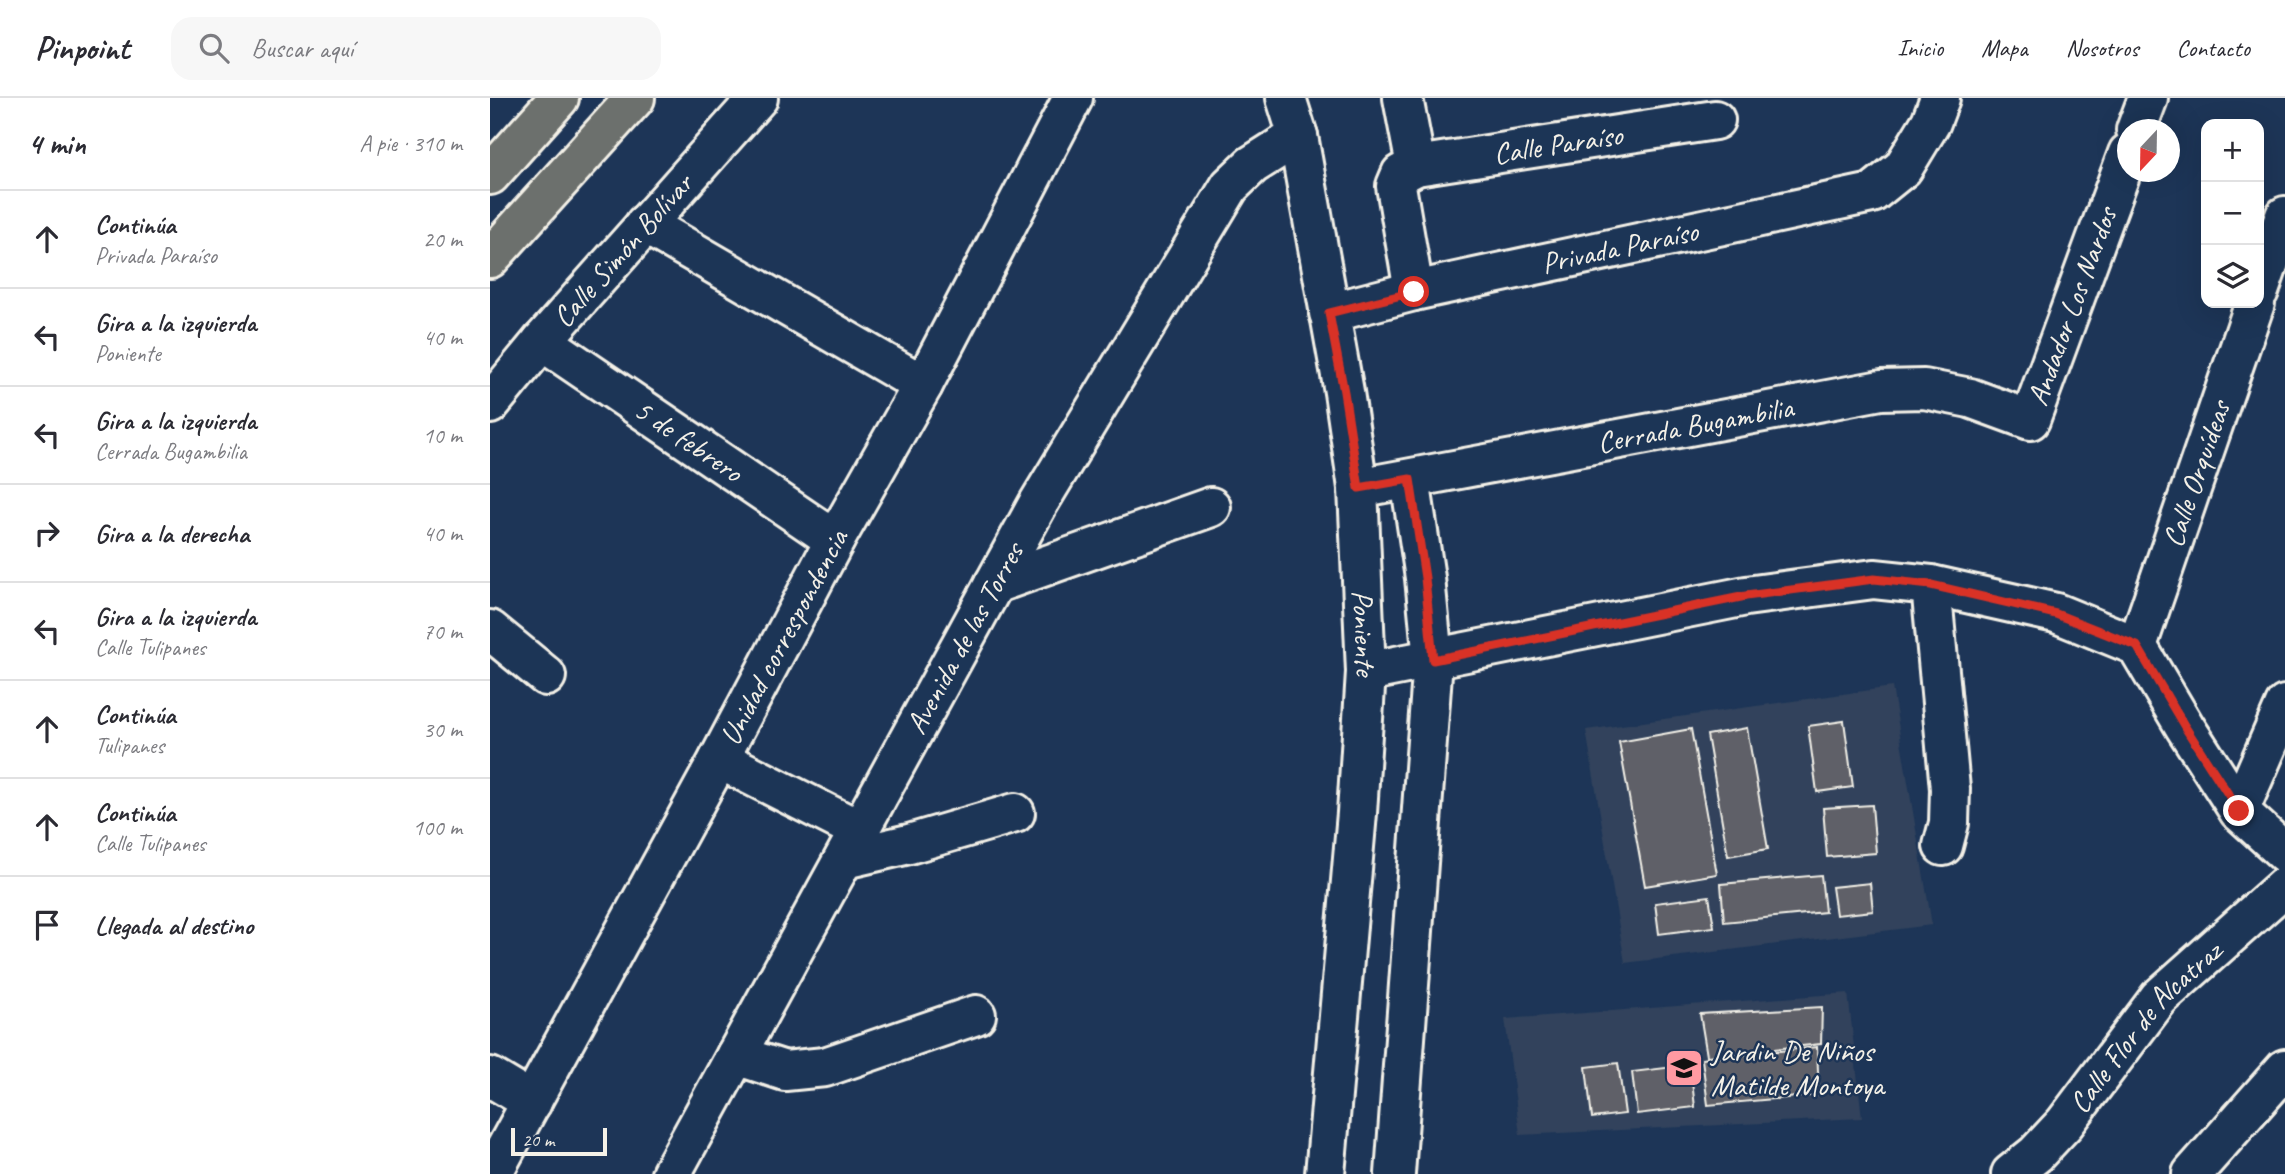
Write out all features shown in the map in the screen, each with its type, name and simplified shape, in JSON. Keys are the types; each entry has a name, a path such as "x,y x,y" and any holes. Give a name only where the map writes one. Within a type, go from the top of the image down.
{"main road":[{"path":"490,175 559,98"},
{"path":"490,258 635,98"}],"street":[{"name":"Calle Simón Bolívar","path":"490,404 542,341 758,98"},
{"name":"Unidad correspondencia","path":"492,1174 719,759 835,540 923,385 1073,98"},
{"name":"Poniente","path":"1286,98 1298,136 1359,488 1366,672 1357,813 1325,1174"},
{"path":"1403,98 1409,170 1396,186 1414,292"},
{"name":"Privada Paraíso","path":"1329,313 1414,292 1872,193 1903,168 1931,122 1940,98"},
{"path":"2140,119 2148,98"},
{"name":"Calle Paraíso","path":"1409,170 1715,120"},
{"name":"Avenida de las Torres","path":"671,1174 1038,504 1230,187 1252,165 1298,136"},
{"name":"Andador Los Nardos","path":"2029,420 2117,180"},
{"path":"2264,277 2285,216"},
{"path":"645,225 923,385"},
{"name":"Calle Orquídeas","path":"2137,646 2253,308"},
{"name":"5 de febrero","path":"542,341 835,540"},
{"name":"Cerrada Bugambilia","path":"1359,488 1881,390 1924,389 1970,398 2029,420"},
{"path":"1395,1174 1433,660 1425,578 1410,479"},
{"path":"994,584 1211,507"},
{"path":"1366,672 1746,596 1874,579 1931,585 2056,614 2137,646 2239,811 2285,853"},
{"path":"1931,585 1950,789 1949,823 1942,846"},
{"path":"490,630 546,676"},
{"path":"2239,811 2285,705"},
{"path":"719,759 852,845 909,845 1015,813"},
{"name":"Calle Flor de Alcatraz","path":"2036,1167 2065,1123 2160,998 2285,886"},
{"path":"736,1055 785,1072 825,1067 976,1015"},
{"path":"2192,1174 2285,1069"},
{"path":"490,1077 532,1102"}],"shaded area":[{"path":"1892,687 1932,925 1625,963 1586,730"},
{"name":"Jardin De Niños Matilde Montoya","path":"1848,993 1862,1118 1520,1135 1505,1019"}],"building":[{"path":"1844,721 1853,787 1817,792 1808,726"},
{"path":"1747,728 1768,849 1728,856 1707,735"},
{"path":"1691,729 1717,874 1645,886 1619,742"},
{"path":"1872,805 1876,853 1827,857 1823,808"},
{"path":"1821,875 1825,912 1724,922 1721,884"},
{"path":"1870,883 1873,911 1836,915 1832,887"},
{"path":"1709,896 1714,927 1659,934 1655,903"},
{"path":"1822,1007 1821,1044 1707,1056 1700,1014"},
{"path":"1817,1047 1819,1095 1708,1105 1702,1059"},
{"path":"1618,1063 1625,1114 1592,1118 1586,1067"},
{"path":"1690,1065 1695,1107 1637,1114 1632,1072"}],"place":[{"name":"Jardin De Niños Matilde Montoya","path":"1684,1068"}],"route":[{"path":"1414,292 1329,313 1359,488 1410,479 1425,578 1433,660 1746,596 1874,579 1931,585 2056,614 2137,646 2239,811"}]}
